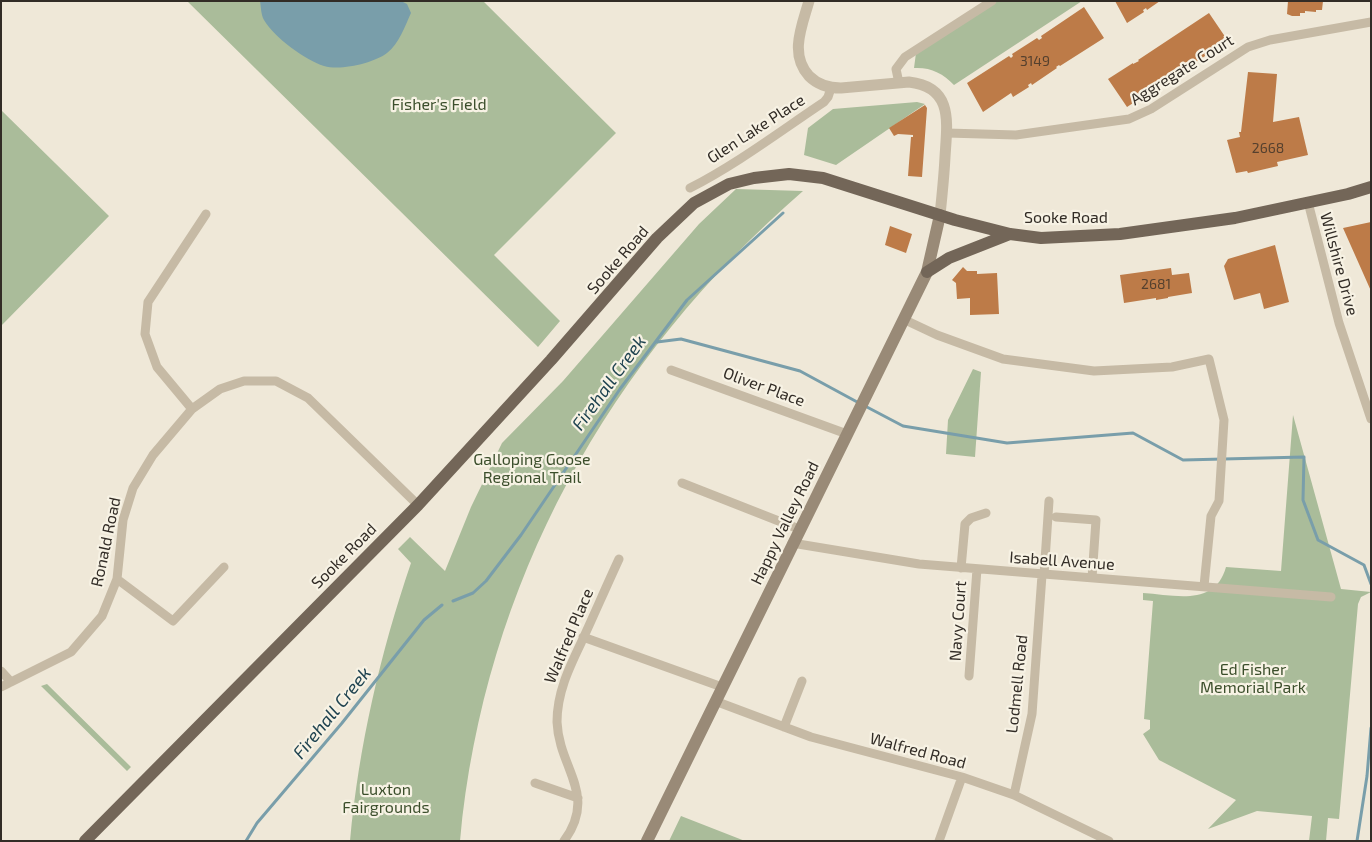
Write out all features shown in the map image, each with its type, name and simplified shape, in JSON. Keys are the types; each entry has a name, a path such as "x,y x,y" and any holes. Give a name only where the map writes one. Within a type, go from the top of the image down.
{"main road":[{"name":"Sooke Road","path":"85,841 418,505 551,360 657,238 694,204 729,184 754,178 789,174 823,178 940,215 1010,234 1041,238 1120,234 1235,218 1348,194 1371,187"},
{"name":"Happy Valley Road","path":"647,841 927,272 940,215"},
{"path":"927,272 949,258 1010,234"}],"street":[{"path":"809,1 800,35 798,54 803,68 813,80 831,88 919,83 927,86 938,95 947,113 940,215"},
{"path":"899,83 896,69 904,57 992,1"},
{"name":"Aggregate Court","path":"947,133 1016,135 1129,119 1151,109 1248,47 1270,40 1371,22"},
{"name":"Glen Lake Place","path":"690,188 744,157 824,102 828,98 831,88"},
{"name":"Willshire Drive","path":"1308,202 1339,324 1371,419"},
{"path":"192,409 157,367 144,334 148,302 206,214"},
{"path":"903,319 937,335 1003,359 1094,371 1172,367 1209,359 1224,420 1219,501 1211,516 1204,586"},
{"name":"Oliver Place","path":"671,370 847,434"},
{"name":"Ronald Road","path":"1,687 71,652 102,616 117,579 124,520 133,488 153,455 192,409 220,389 244,381 276,381 308,398 418,505"},
{"path":"682,483 799,529"},
{"name":"Lodmell Road","path":"1014,794 1032,714 1049,501"},
{"path":"961,568 965,524 971,518 986,513"},
{"path":"1056,517 1096,520 1092,578"},
{"name":"Isabell Avenue","path":"792,543 883,560 961,568 1331,597"},
{"name":"Walfred Place","path":"564,841 576,821 578,798 577,788 565,759 557,722 559,700 583,637 619,559"},
{"path":"117,579 173,621 224,567"},
{"name":"Navy Court","path":"970,676 977,569"},
{"path":"583,637 722,687"},
{"path":"1,671 11,682"},
{"path":"784,728 802,681"},
{"name":"Walfred Road","path":"715,701 784,728 848,748 962,778 1014,794 1096,838 1109,841"},
{"path":"939,841 962,778"},
{"path":"535,783 578,798"}],"green space":[{"name":"Fisher's Field","path":"187,1 483,1 616,133 494,255 560,321 538,347"},
{"path":"996,1 1082,1 954,85 936,72 914,68 916,53"},
{"path":"917,102 925,104 836,165 804,155 808,128 833,109"},
{"path":"1,110 109,216 1,326"},
{"name":"Galloping Goose Regional Trail","path":"736,189 803,191 734,257 671,327 616,402 568,482 528,566 496,654 474,746 460,841 350,841 359,770 372,700 380,666 411,563 398,549 410,537 445,571 471,507 502,443 563,381 699,224"},
{"path":"973,369 981,372 975,457 946,454 948,420"},
{"name":"Ed Fisher Memorial Park","path":"1293,415 1341,589 1371,592 1361,597 1358,604 1339,819 1328,818 1326,841 1309,841 1312,816 1257,811 1208,829 1236,800 1159,760 1143,734 1150,729 1150,720 1144,719 1153,601 1143,600 1143,593 1192,596 1203,593 1213,588 1221,580 1226,567 1281,571"},
{"path":"47,684 131,767 127,771 41,686"},
{"path":"681,816 745,841 669,841"}],"water":[{"path":"260,1 401,1 407,4 411,13 398,40 387,53 374,60 357,65 331,67 308,59 275,34 263,18"}],"building":[{"path":"1115,1 1160,1 1147,10 1146,8 1143,10 1144,12 1127,23"},
{"path":"1288,1 1323,1 1322,10 1316,10 1316,12 1305,11 1305,13 1300,13 1300,16 1292,16 1287,14"},
{"path":"1084,7 1104,38 1059,65 1032,85 1031,83 1028,85 1029,87 1013,97 1011,93 983,112 967,83 1009,56 1011,58 1012,54 1037,38 1039,40 1042,38 1041,36"},
{"path":"1209,13 1228,41 1127,107 1108,79 1139,61"},
{"path":"1248,72 1277,74 1273,122 1299,117 1308,155 1277,162 1278,166 1248,173 1247,171 1236,173 1227,140 1240,137 1239,132 1241,132"},
{"path":"925,105 927,108 922,177 908,176 911,137 913,135 898,134 894,136 889,128"},
{"path":"1371,222 1371,291 1343,228"},
{"path":"890,226 912,234 906,253 885,245"},
{"path":"1275,245 1289,302 1264,309 1260,293 1234,300 1224,266 1228,259"},
{"path":"963,267 967,271 977,271 977,274 997,273 999,314 970,315 970,298 957,299 956,283 952,280"},
{"path":"1171,268 1172,275 1189,273 1192,293 1156,300 1156,298 1124,303 1120,275"}],"waterway":[{"name":"Firehall Creek","path":"453,601 473,593 486,581 521,535 620,389 687,300 783,213"},
{"path":"657,342 681,339 800,371 859,403"},
{"path":"865,406 903,426 1007,443 1133,433 1183,460 1304,457 1303,500 1318,540 1364,565 1371,584"},
{"name":"Firehall Creek","path":"246,841 257,823 342,723 424,620 442,605"},
{"path":"1357,841 1367,776 1371,728"}],"park label":[{"name":"Luxton Fairgrounds","path":"386,799"}]}
